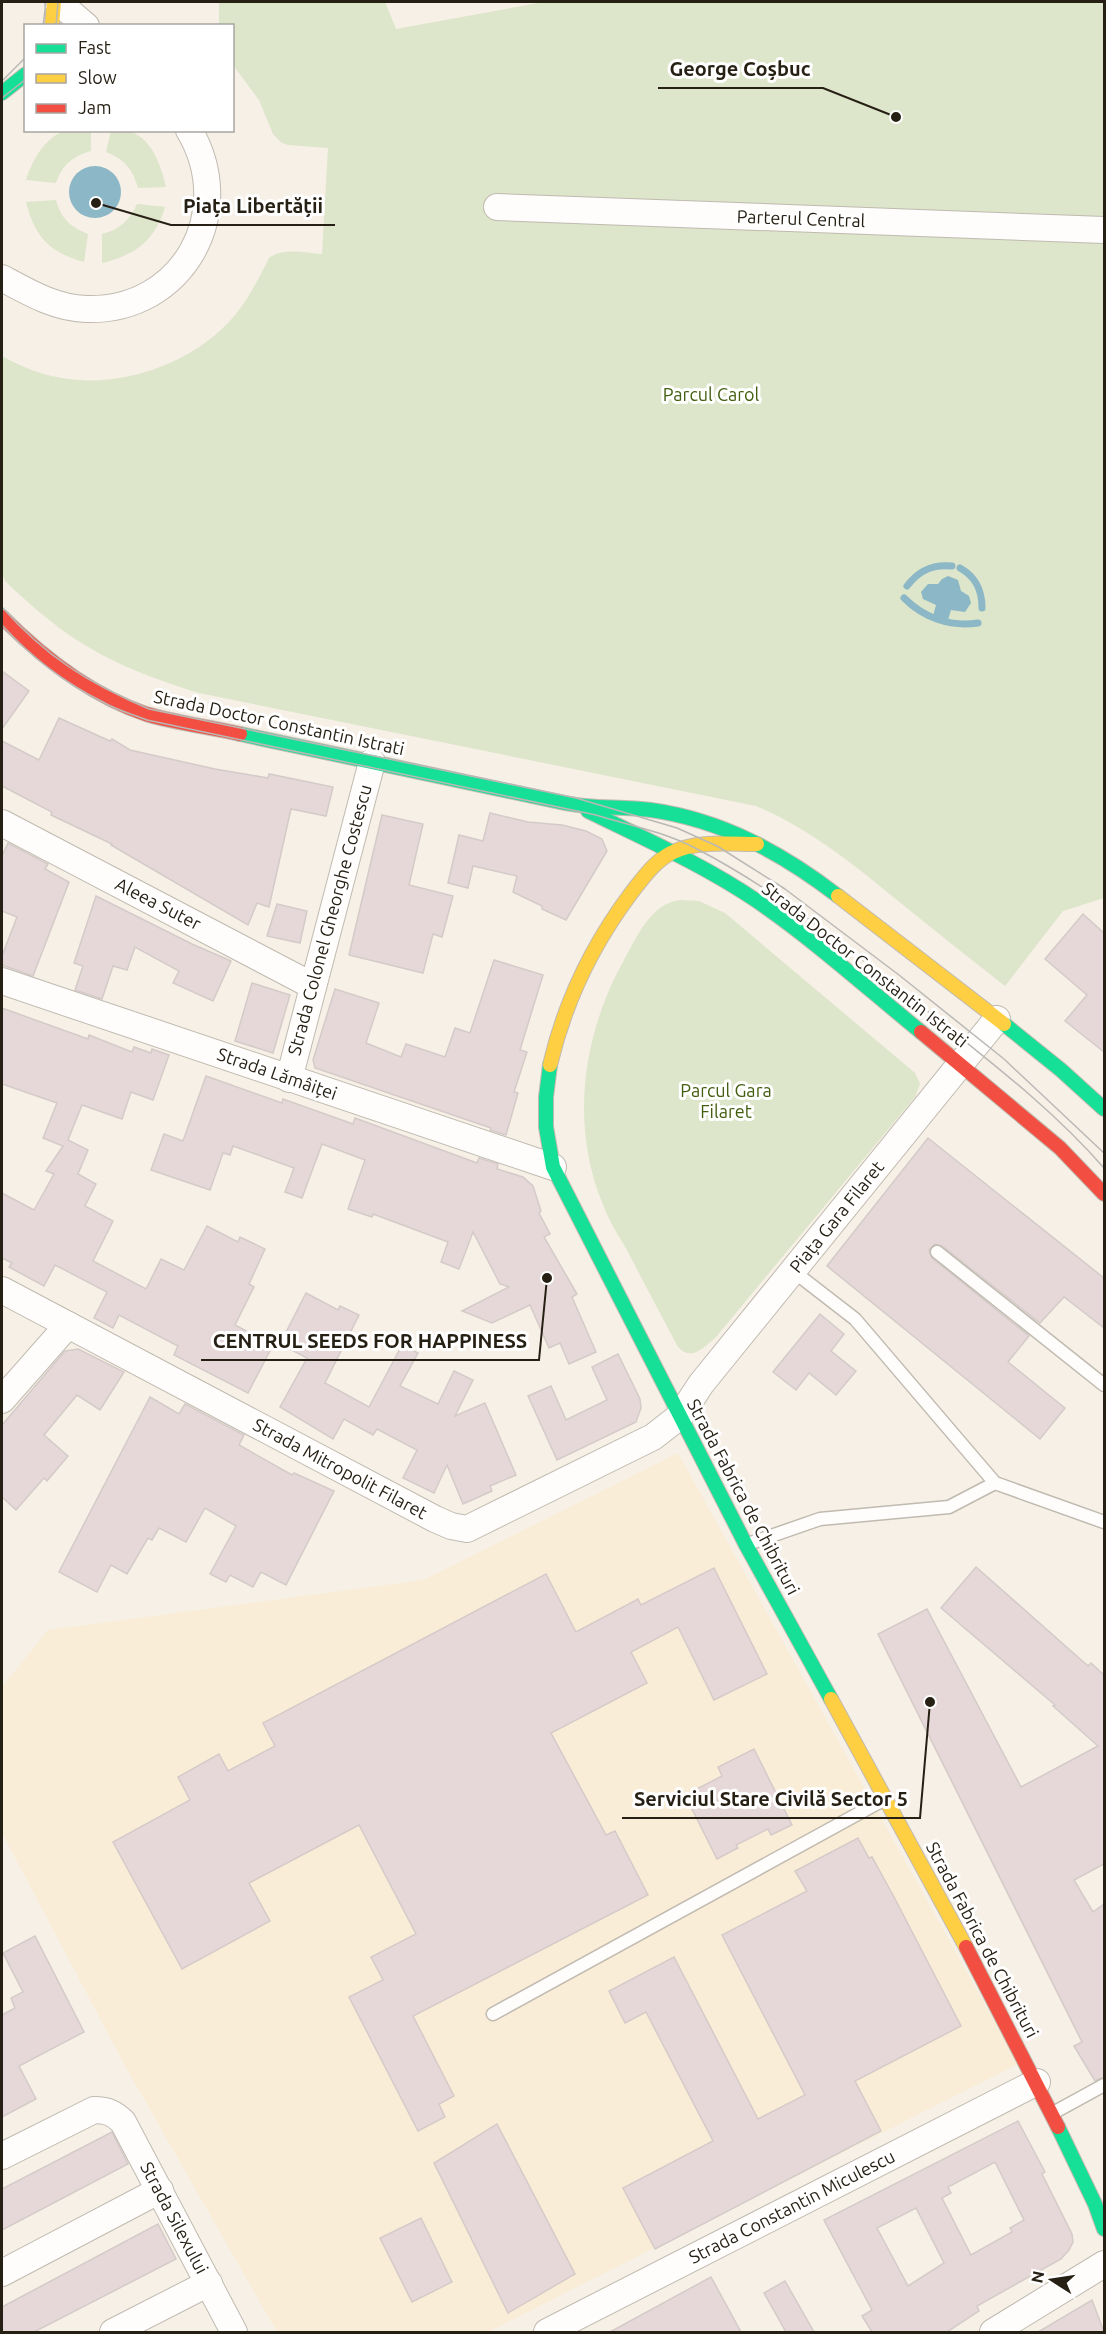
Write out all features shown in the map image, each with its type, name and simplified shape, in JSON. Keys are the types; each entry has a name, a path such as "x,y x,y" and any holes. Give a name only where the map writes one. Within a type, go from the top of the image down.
{"main road":[{"path":"52,24 56,2"},
{"path":"2,93 24,76"},
{"name":"Strada Doctor Constantin Istrati","path":"2,617 42,656 70,676 127,706 182,722 575,805 631,808 673,815 722,828 757,844 789,863 846,902 997,1019 1104,1109"},
{"name":"Strada Doctor Constantin Istrati","path":"575,805 673,852 718,877 786,922 1060,1148 1104,1194"},
{"name":"Strada Fabrica de Chibrituri","path":"757,844 694,847 673,852 647,873 590,954 571,996 551,1065 546,1128 553,1167 746,1545 886,1799 1100,2202 1104,2229"}],"street":[{"path":"56,2 84,24"},
{"path":"2,278 38,297 61,305 84,309 105,309 134,303 154,293 176,274 193,253 204,224 208,197 206,169 198,144 190,132"},
{"name":"Parterul Central","path":"497,207 1104,230"},
{"name":"Strada Colonel Gheorghe Costescu","path":"289,1079 372,762"},
{"name":"Aleea Suter","path":"2,823 313,986"},
{"name":"Strada Lămâiței","path":"2,981 553,1167"},
{"name":"Piața Gara Filaret","path":"680,1416 701,1384 997,1019"},
{"name":"Strada Mitropolit Filaret","path":"2,1290 435,1519 459,1528 467,1529 487,1521 653,1437 680,1416"},
{"path":"2,1400 68,1325"},
{"name":"Strada Constantin Miculescu","path":"547,2332 1037,2082"},
{"name":"Strada Silexului","path":"2,2156 94,2110 106,2110 123,2122 234,2332"},
{"path":"2,2273 160,2190"},
{"path":"993,2332 1104,2264"},
{"path":"113,2332 209,2283"}],"lane":[{"path":"937,1252 1104,1385"},
{"path":"794,1271 855,1319 994,1484 1104,1522"},
{"path":"746,1545 820,1520 949,1507 994,1484"},
{"path":"493,2014 886,1799"},
{"path":"1052,2114 1104,2085"}],"shaded area":[{"path":"678,1453 1018,2064 488,2332 277,2332 124,2064 2,1833 2,1687 48,1630 423,1580"}],"green space":[{"name":"Parcul Carol","path":"219,2 385,2 396,29 544,2 1104,2 1104,898 1063,911 1005,986 830,848 794,825 756,806 199,693 141,673 86,646 46,617 6,582 2,575 2,356 46,375 85,380 134,375 157,368 201,346 220,331 246,300 269,258 288,252 322,254 328,148 288,145 282,143 273,134 259,100 234,66 234,24 219,24"},
{"path":"61,132 91,132 91,151 69,162 61,171 56,183 26,180 40,151"},
{"path":"111,132 132,132 138,135 155,154 166,187 138,188 127,166 106,152"},
{"path":"56,200 68,222 88,234 84,262 53,248 39,234 34,225 26,202"},
{"path":"137,204 165,207 156,229 134,251 102,263 102,234 123,224"},
{"name":"Parcul Gara Filaret","path":"680,900 699,901 725,913 915,1073 920,1084 915,1097 716,1337 702,1349 693,1353 683,1351 678,1347 607,1215 592,1172 586,1141 584,1110 591,1048 610,988 646,923 660,908"}],"water":[{"path":"95,166 105,168 113,174 119,182 121,192 119,202 113,210 105,216 95,218 85,216 77,210 71,202 69,192 71,182 77,174 85,168"},
{"path":"948,576 958,580 961,591 969,596 971,603 965,612 951,610 948,620 933,616 936,605 923,599 921,592 928,584 938,584"}],"building":[{"path":"2,671 29,691 2,729"},
{"path":"59,718 110,741 112,739 130,750 215,769 268,778 269,774 333,787 326,816 291,809 269,907 257,903 248,925 112,844 51,815 52,812 2,786 2,741 39,760"},
{"path":"490,813 528,822 562,825 586,831 602,839 607,851 566,920 513,892 517,876 473,866 468,888 448,883 459,835 483,841"},
{"path":"382,815 423,824 409,885 453,896 442,937 433,934 423,973 349,955"},
{"path":"8,843 48,864 45,869 69,882 33,976 2,965 2,956 17,917 2,911 2,856"},
{"path":"96,896 231,961 213,1001 173,983 179,971 135,947 127,970 113,966 102,999 75,990 83,966 74,963"},
{"path":"277,904 307,911 300,943 267,936"},
{"path":"1083,914 1104,933 1104,1052 1065,1021 1087,995 1045,959"},
{"path":"494,960 543,975 520,1050 527,1052 514,1092 518,1093 506,1135 315,1068 313,1060 335,989 379,1003 366,1043 401,1057 406,1044 445,1057 455,1028 470,1033"},
{"path":"252,983 290,995 273,1053 235,1041"},
{"path":"2,1008 88,1039 89,1035 132,1052 134,1047 151,1053 152,1049 169,1055 153,1100 131,1092 122,1119 82,1105 68,1140 88,1150 78,1174 96,1184 85,1206 113,1221 93,1261 146,1289 161,1259 184,1270 207,1226 238,1242 240,1237 265,1249 249,1284 254,1287 235,1325 273,1345 248,1393 174,1355 178,1346 119,1315 113,1328 94,1318 107,1292 55,1265 44,1286 9,1267 12,1263 2,1258 2,1193 34,1210 54,1174 46,1171 63,1146 43,1138 57,1103 2,1084"},
{"path":"206,1076 282,1103 283,1099 353,1124 355,1118 477,1163 479,1158 498,1164 497,1169 523,1177 533,1186 541,1211 539,1213 550,1234 544,1237 577,1294 572,1297 596,1352 569,1364 560,1343 549,1348 530,1305 492,1323 462,1311 509,1287 500,1284 473,1232 459,1269 441,1262 448,1242 373,1214 372,1217 348,1209 365,1160 322,1144 302,1198 285,1192 294,1168 233,1146 230,1155 223,1153 210,1190 151,1170 164,1134 183,1141"},
{"path":"928,1138 1104,1278 1104,1328 1064,1297 1040,1323 942,1246 935,1244 929,1250 932,1258 1029,1336 1008,1362 1065,1408 1040,1439 827,1266"},
{"path":"306,1293 338,1310 340,1306 359,1315 325,1383 369,1407 402,1345 418,1353 400,1386 438,1404 454,1371 473,1380 455,1416 485,1403 516,1475 490,1486 492,1491 463,1504 447,1465 434,1493 403,1478 417,1450 377,1429 373,1435 344,1419 333,1439 280,1407 307,1358 280,1344"},
{"path":"820,1314 844,1334 831,1351 856,1371 836,1395 809,1373 796,1390 773,1372"},
{"path":"78,1349 124,1372 100,1410 77,1395 44,1435 68,1456 47,1481 44,1478 16,1510 2,1497 2,1425 65,1351"},
{"path":"618,1354 640,1399 641,1408 636,1422 557,1460 528,1396 551,1386 566,1420 607,1400 592,1367"},
{"path":"150,1397 179,1414 185,1404 244,1435 239,1445 292,1475 294,1473 334,1491 286,1585 261,1572 253,1587 230,1575 226,1582 210,1574 236,1526 205,1508 186,1542 159,1528 152,1540 148,1538 127,1574 111,1565 97,1592 59,1572"},
{"path":"976,1567 1088,1666 1091,1663 1104,1675 1104,1864 1074,1880 1093,1912 1104,1904 1104,2077 1095,2081 1074,2046 1082,2042 878,1634 927,1609 1021,1787 1098,1746 1053,1706 1055,1705 941,1608"},
{"path":"714,1568 767,1674 714,1700 678,1627 631,1652 647,1683 551,1733 606,1835 615,1831 648,1895 413,2016 454,2096 439,2104 445,2117 418,2131 349,1997 383,1980 371,1957 416,1934 359,1825 249,1883 270,1921 182,1969 113,1842 190,1800 178,1777 219,1754 228,1771 275,1746 263,1723 546,1574 576,1632 638,1599 641,1605"},
{"path":"754,1749 792,1825 771,1835 768,1829 736,1845 738,1848 717,1859 685,1795 722,1776 718,1767"},
{"path":"858,1838 869,1858 872,1857 894,1897 961,2026 855,2081 881,2131 655,2249 623,2188 713,2141 646,2012 625,2023 609,1991 674,1957 758,2119 805,2095 722,1935 807,1891 795,1871"},
{"path":"35,1936 84,2032 19,2066 36,2099 2,2117 2,2015 15,2008 11,1998 23,1992 3,1953"},
{"path":"1018,2121 1045,2172 1042,2174 1072,2234 1073,2242 1061,2259 977,2306 979,2311 947,2332 872,2332 862,2316 872,2310 824,2220","holes":["995,2162 1024,2220 1010,2228 1012,2232 971,2255 942,2198 951,2193 948,2187","916,2208 944,2263 908,2286 877,2228"]},
{"path":"497,2124 575,2274 508,2313 434,2163"},
{"path":"112,2132 128,2164 2,2230 2,2189"},
{"path":"421,2218 452,2282 412,2302 380,2238"},
{"path":"158,2224 176,2259 34,2332 2,2332 2,2307"},
{"path":"711,2277 741,2332 610,2332"},
{"path":"785,2281 814,2332 786,2332 764,2293"},
{"path":"1092,2300 1104,2332 1038,2332"}],"waterway":[{"path":"907,586 927,569 952,566"},
{"path":"960,568 977,585 982,608"},
{"path":"904,598 920,611 938,620 957,624 978,623"}],"tram line":[{"path":"43,24 46,2"},
{"path":"56,24 58,2"},
{"path":"2,81 24,59"},
{"path":"2,98 24,81"},
{"path":"2,607 35,640 69,667 87,679 149,709 576,798 677,828 717,846 785,889 899,975 1004,1059 1104,1153"},
{"path":"2,625 36,658 75,686 113,707 147,720 596,815 683,842 784,901 867,963 1016,1083 1062,1124 1104,1168"}],"traffic: fast":[{"path":"2,93 24,76"},
{"path":"240,734 565,803 651,810 677,815 727,830 750,841 795,866 838,896"},
{"path":"588,811 695,864 757,901 820,948 921,1032"},
{"path":"1004,1024 1061,1070 1104,1109"},
{"path":"550,1065 546,1097 546,1127 553,1167 746,1545 831,1699"},
{"path":"1058,2127 1095,2204 1104,2229"}],"traffic: slow":[{"path":"52,24 54,2"},
{"path":"550,1065 572,996 592,953 604,932 649,871 671,853 691,846 757,844"},
{"path":"838,896 1004,1024"},
{"path":"831,1699 966,1947"}],"traffic: jam":[{"path":"2,617 51,661 106,697 146,714 240,734"},
{"path":"921,1032 1060,1148 1104,1194"},
{"path":"966,1947 1058,2127"}],"place":[{"name":"George Coșbuc","path":"896,117"},
{"name":"Piața Libertății","path":"96,203"},
{"name":"CENTRUL SEEDS FOR HAPPINESS","path":"547,1278"},
{"name":"Serviciul Stare Civilă Sector 5","path":"930,1702"}]}
